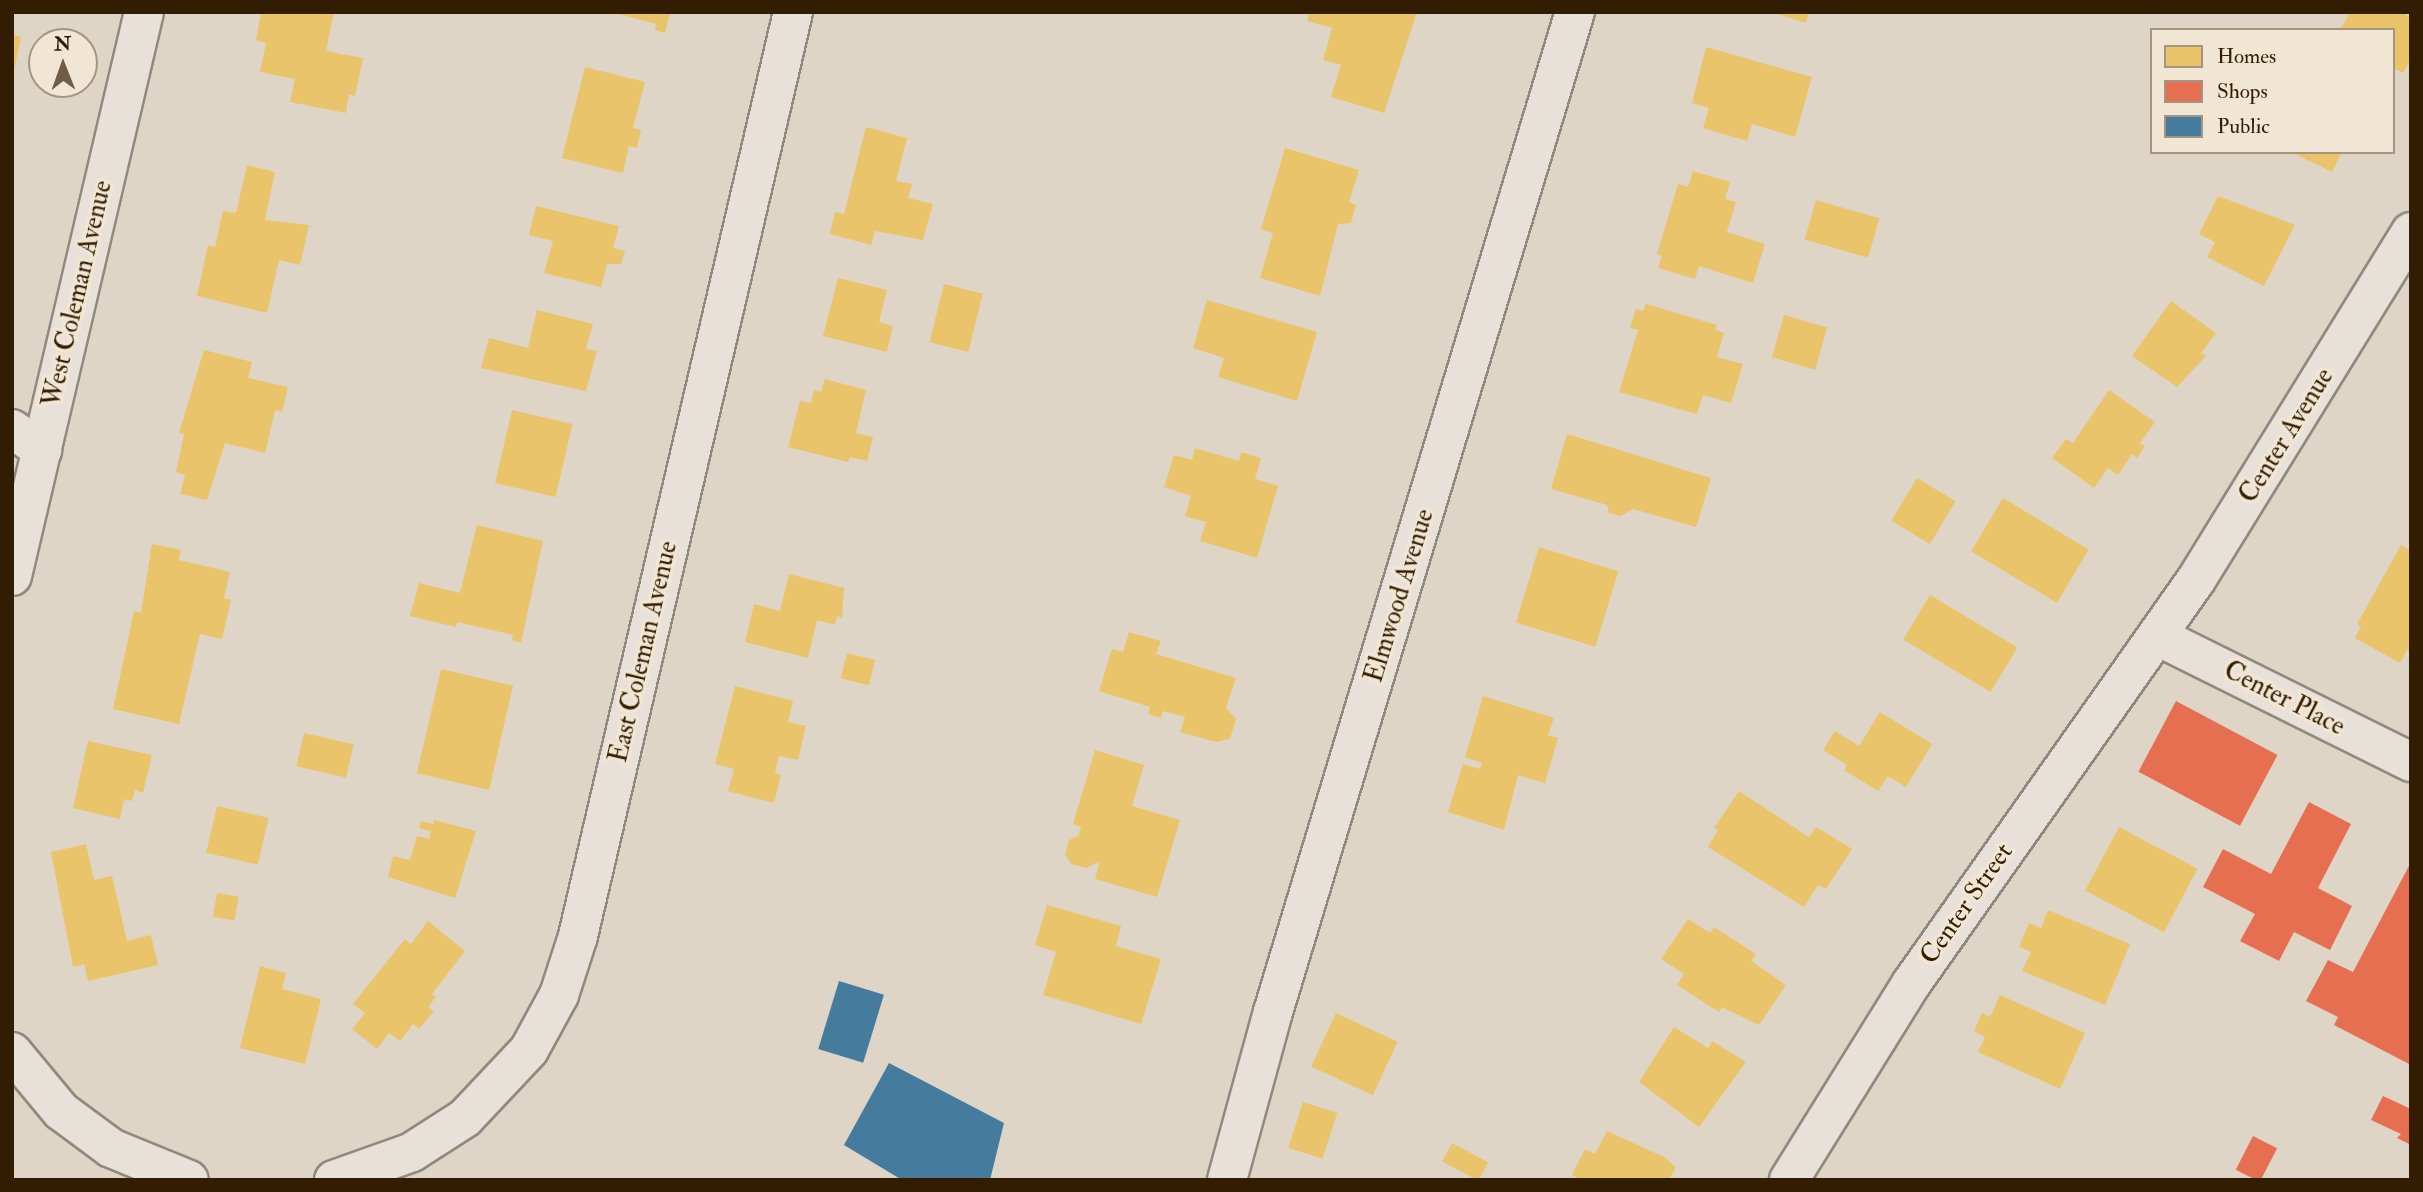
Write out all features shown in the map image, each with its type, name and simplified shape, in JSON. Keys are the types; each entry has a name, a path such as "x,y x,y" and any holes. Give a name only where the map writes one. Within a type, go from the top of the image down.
{"street":[{"name":"West Coleman Avenue","path":"12,576 27,439 144,12"},
{"name":"East Coleman Avenue","path":"334,1180 412,1152 465,1118 528,1050 559,995 578,936 793,12"},
{"name":"Elmwood Avenue","path":"1227,1180 1273,1012 1575,12"},
{"name":"Center Avenue","path":"2157,636 2366,310 2411,232"},
{"name":"Center Place","path":"2157,636 2411,762"},
{"name":"Center Street","path":"1789,1180 1911,984 2157,636"},
{"path":"12,1052 61,1111 111,1148 189,1180"}],"building: Homes":[{"path":"261,12 334,12 326,51 363,58 355,96 349,94 346,113 290,102 295,79 260,72 266,43 256,40"},
{"path":"670,12 665,33 655,30 656,24 615,13"},
{"path":"1309,12 1417,12 1384,113 1331,97 1341,65 1323,60 1332,28 1307,21"},
{"path":"1772,12 1809,12 1806,23"},
{"path":"2350,12 2401,12 2411,18 2411,59 2403,73 2395,69 2395,28 2341,28"},
{"path":"12,35 21,37 13,75 12,75"},
{"path":"1706,47 1812,77 1795,137 1752,124 1747,141 1703,128 1709,108 1692,103"},
{"path":"585,67 645,82 633,128 641,130 637,148 629,146 623,173 562,158"},
{"path":"866,127 907,138 896,181 912,184 908,198 933,204 923,240 875,231 871,245 830,234 835,212 844,214"},
{"path":"1285,148 1359,170 1349,202 1356,205 1351,223 1338,224 1320,296 1260,278 1273,233 1261,229"},
{"path":"2295,154 2341,154 2332,172"},
{"path":"247,165 275,172 265,220 309,225 300,265 279,260 267,313 197,296 208,245 215,247 223,211 236,213"},
{"path":"1693,171 1730,182 1725,199 1736,202 1727,232 1765,244 1753,283 1699,266 1695,279 1658,268 1662,256 1657,254 1678,184 1688,187"},
{"path":"2218,196 2295,225 2264,286 2207,257 2215,242 2199,234"},
{"path":"1816,200 1879,218 1868,258 1805,239"},
{"path":"536,206 619,226 613,248 625,251 621,264 607,264 601,287 544,273 553,241 529,235"},
{"path":"838,278 887,290 879,322 893,326 887,352 823,336"},
{"path":"944,284 983,294 968,352 929,342"},
{"path":"1207,300 1317,332 1297,401 1218,377 1224,358 1193,348"},
{"path":"2171,301 2216,333 2201,353 2206,356 2177,387 2132,356"},
{"path":"1646,304 1717,325 1715,330 1724,333 1717,357 1743,364 1731,403 1703,395 1697,414 1619,392 1638,330 1630,328 1636,309 1643,311"},
{"path":"537,310 593,324 586,349 597,351 586,391 481,368 489,338 528,348"},
{"path":"1784,315 1827,327 1815,370 1772,357"},
{"path":"204,350 252,362 248,378 288,387 282,412 275,410 265,453 225,443 207,500 180,494 185,475 176,472 184,434 179,433"},
{"path":"825,379 866,390 856,433 873,437 867,461 850,457 848,462 788,447 800,401 811,403 814,390 821,392"},
{"path":"2109,390 2155,422 2140,443 2145,446 2137,458 2132,454 2118,475 2108,468 2094,488 2052,458 2066,439 2073,443"},
{"path":"512,410 572,424 556,497 495,483"},
{"path":"1567,434 1711,478 1696,527 1633,509 1620,516 1609,513 1607,505 1551,489"},
{"path":"1195,448 1239,461 1241,452 1261,458 1255,479 1278,486 1257,558 1200,541 1206,522 1185,516 1191,496 1164,487 1174,455 1192,460"},
{"path":"1917,478 1956,501 1930,544 1891,521"},
{"path":"2003,498 2089,550 2057,603 1971,551"},
{"path":"477,525 543,541 521,643 512,640 513,635 457,622 456,627 410,616 419,583 460,593"},
{"path":"152,544 181,550 179,560 230,572 224,598 231,600 222,639 200,634 179,724 113,709 134,611 141,613"},
{"path":"2401,545 2411,551 2411,652 2407,650 2400,663 2355,638 2361,626 2357,624"},
{"path":"1539,547 1618,571 1595,647 1516,623"},
{"path":"789,574 844,588 842,618 837,616 835,625 817,620 808,658 745,642 754,604 780,611"},
{"path":"1930,595 2017,648 1991,692 1903,640"},
{"path":"1129,632 1161,641 1156,654 1236,678 1226,708 1236,719 1230,739 1216,742 1180,732 1185,717 1163,711 1161,718 1148,714 1150,707 1099,691 1112,649 1123,652"},
{"path":"847,653 875,660 869,685 841,678"},
{"path":"441,669 513,686 489,790 417,773"},
{"path":"735,686 793,701 788,722 806,726 798,760 779,756 775,773 781,775 774,803 728,791 734,769 715,764"},
{"path":"1483,696 1554,718 1548,735 1558,738 1545,783 1518,775 1504,830 1448,812 1463,764 1480,769 1482,763 1465,757"},
{"path":"1880,712 1932,744 1906,787 1888,776 1878,791 1844,770 1847,765 1823,750 1835,731 1859,746"},
{"path":"304,733 354,744 346,778 296,766"},
{"path":"88,741 152,755 143,793 135,790 132,801 124,799 120,819 73,808"},
{"path":"1095,750 1144,765 1132,806 1180,820 1157,897 1095,879 1100,861 1087,868 1071,864 1065,854 1069,840 1079,835 1081,827 1073,824"},
{"path":"1739,791 1809,837 1816,827 1852,849 1826,889 1818,885 1804,907 1708,847 1718,830 1714,828"},
{"path":"217,806 269,818 258,865 206,853"},
{"path":"434,820 476,831 455,898 388,877 393,856 410,860 417,836 429,839 431,831 419,828 421,821 433,824"},
{"path":"2119,827 2198,869 2164,932 2085,891"},
{"path":"86,844 94,880 112,876 127,941 151,935 158,965 88,981 84,964 73,967 51,852"},
{"path":"217,893 239,897 234,920 213,917"},
{"path":"1047,905 1121,926 1116,946 1161,959 1141,1024 1043,995 1056,952 1035,945"},
{"path":"2048,910 2130,944 2105,1005 2022,971 2031,952 2019,947 2029,923 2041,928"},
{"path":"1688,919 1710,933 1714,927 1756,954 1751,961 1786,985 1759,1025 1722,1007 1719,1012 1677,985 1684,974 1661,959"},
{"path":"428,921 465,951 432,994 436,997 428,1007 434,1011 419,1029 413,1024 400,1041 389,1033 377,1049 352,1029 365,1013 353,1004 405,939 411,944"},
{"path":"260,966 286,973 282,989 321,999 305,1064 240,1048"},
{"path":"2000,995 2085,1033 2060,1089 1978,1052 1985,1037 1974,1031 1982,1013 1990,1017"},
{"path":"1336,1013 1398,1042 1373,1095 1311,1066"},
{"path":"1674,1027 1708,1048 1712,1041 1746,1062 1699,1127 1639,1082"},
{"path":"1303,1102 1337,1113 1322,1159 1288,1148"},
{"path":"1607,1131 1664,1157 1676,1167 1669,1180 1581,1180 1572,1175 1585,1149 1595,1154"},
{"path":"1452,1143 1488,1162 1477,1180 1442,1162"}],"building: Shops":[{"path":"2176,701 2278,755 2240,826 2138,772"},
{"path":"2309,802 2351,824 2318,888 2352,906 2330,950 2294,932 2279,961 2240,941 2255,914 2203,887 2223,849 2271,874"},
{"path":"2411,862 2411,1065 2334,1025 2338,1017 2306,1001 2328,960 2353,972"},
{"path":"2383,1096 2411,1109 2411,1145 2397,1138 2401,1134 2371,1120"},
{"path":"2253,1136 2277,1148 2261,1180 2236,1170"}],"building: Public":[{"path":"839,981 884,995 863,1063 818,1049"},
{"path":"889,1063 1004,1123 990,1180 902,1180 844,1145"}]}
